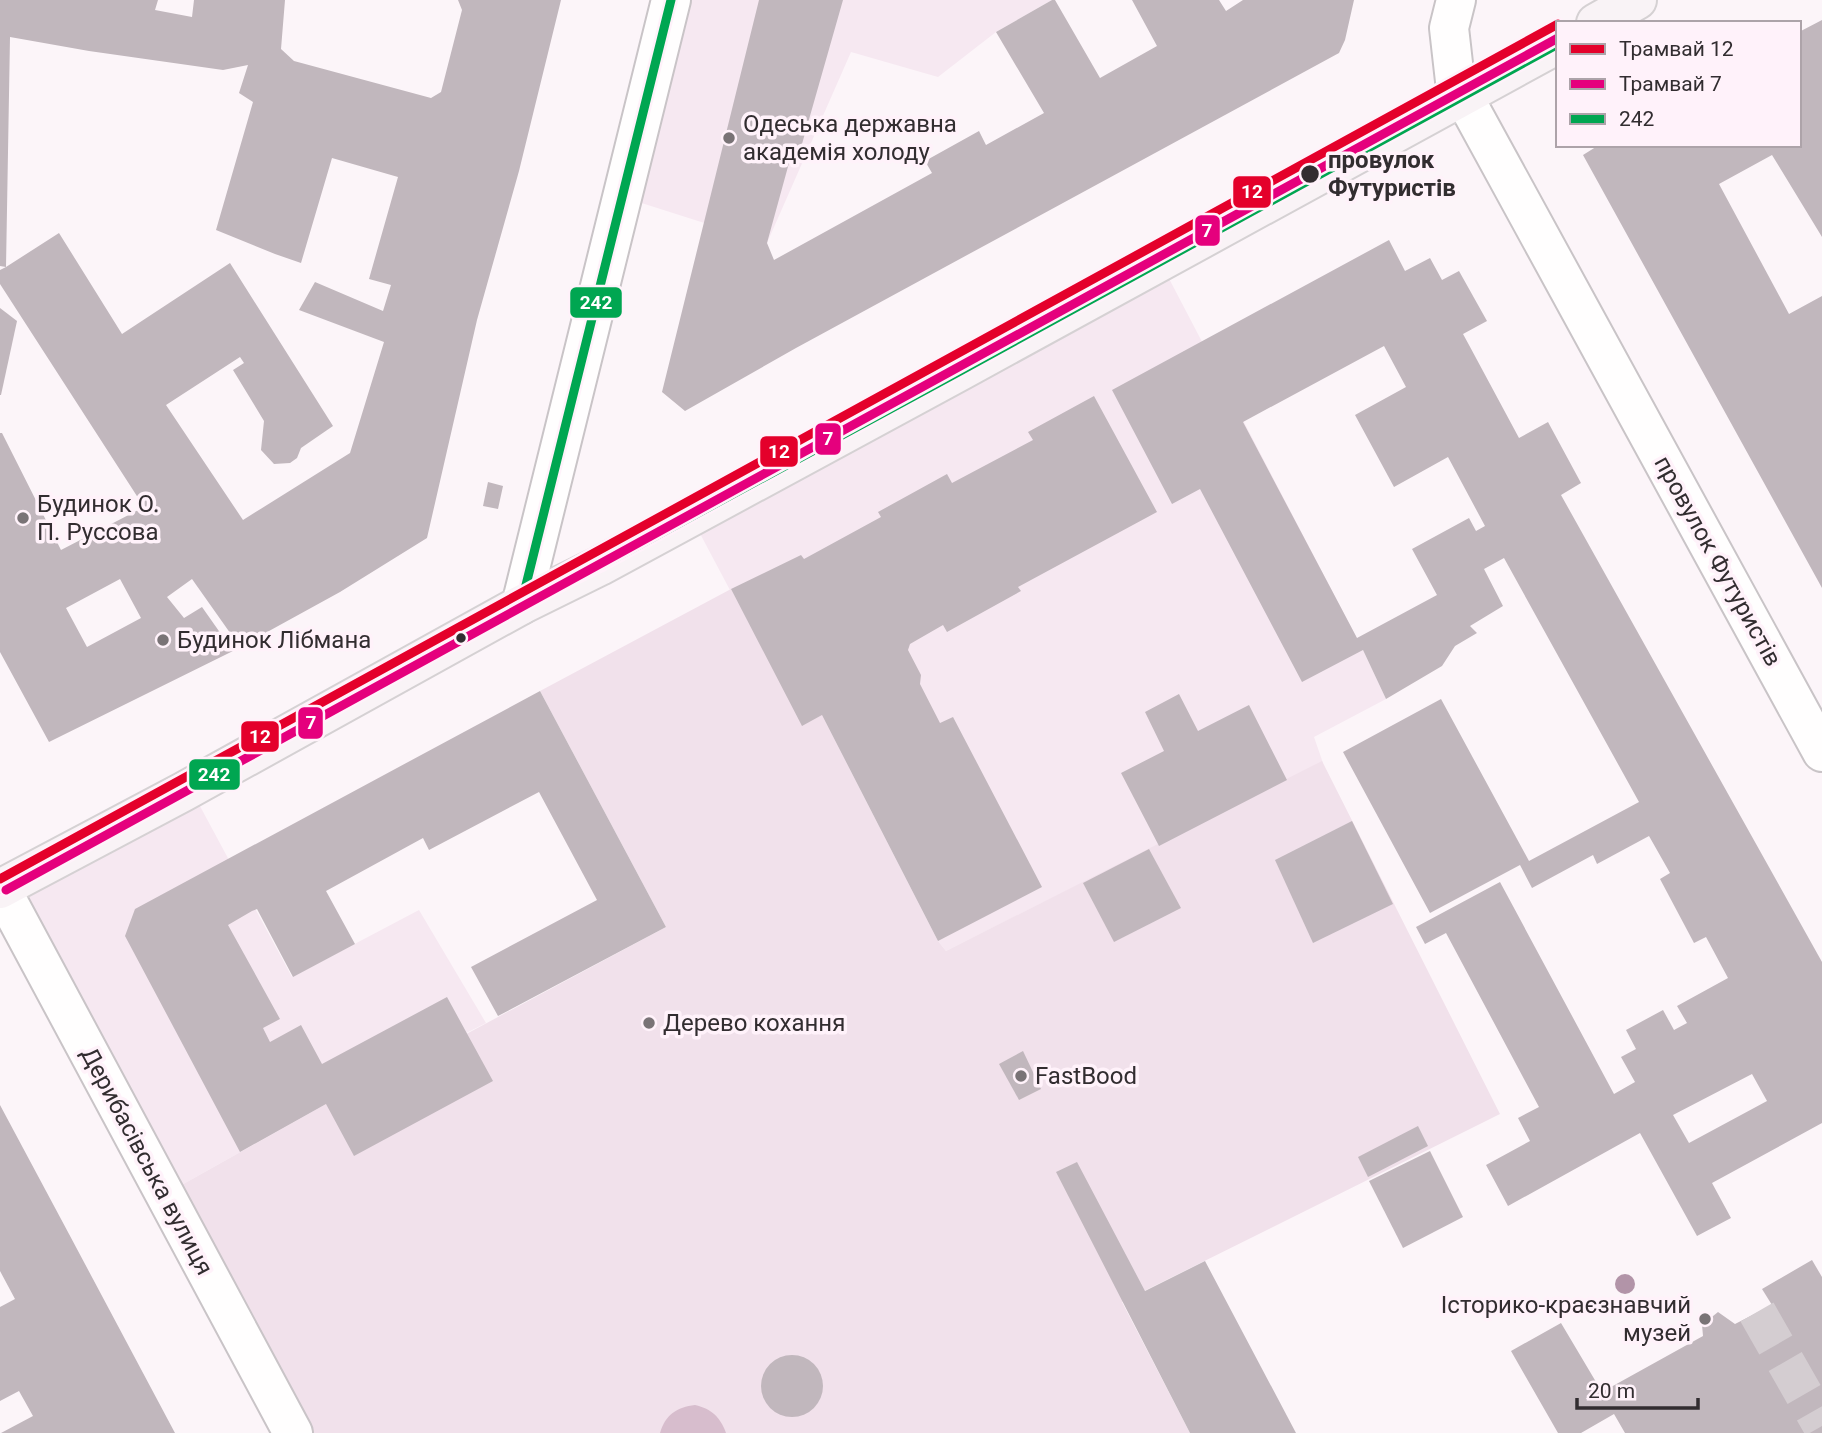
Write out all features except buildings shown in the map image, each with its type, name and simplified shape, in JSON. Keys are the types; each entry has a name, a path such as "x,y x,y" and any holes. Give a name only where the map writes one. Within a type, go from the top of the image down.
{"main road":[{"path":"1600,21 1637,0"},
{"path":"0,888 183,792 1223,226 1468,105 1556,45"}],"street":[{"path":"521,606 671,0"},
{"name":"провулок Футуристів","path":"1456,0 1449,28 1455,81 1822,752"},
{"name":"Дерибасівська вулиця","path":"0,888 293,1433"}],"shaded area":[{"name":"Одеська державна академія холоду","path":"678,0 1052,0 996,32 938,77 851,52 767,243 629,199"},
{"path":"1164,269 1386,699 1314,737 1323,763 946,951 938,941 822,716 802,726 696,526"},
{"path":"731,589 803,725 822,715 938,941 946,951 1322,761 1500,1114 1122,1302 1190,1433 307,1433 178,1187 326,1104 470,1032 666,927 540,691"},
{"path":"194,795 292,977 419,910 486,1023 326,1104 178,1187 13,896"},
{"path":"695,1405 715,1414 726,1433 660,1433 665,1421 673,1413"}],"tunnel":[{"path":"1757,1312 1822,1426"}],"tram line":[{"name":"12","path":"0,879 1556,25"},
{"name":"7","path":"6,890 1556,39"}],"transit line":[{"name":"242","path":"521,605 671,0"},
{"name":"242","path":"0,889 183,792 521,605 600,566 962,370 1556,45"}],"place":[{"name":"Одеська державна академія холоду","path":"729,138"},
{"name":"провулок Футуристів","path":"1310,174"},
{"name":"Будинок О. П. Руссова","path":"23,518"},
{"name":"Будинок Лібмана","path":"163,640"},
{"name":"Дерево кохання","path":"649,1023"},
{"name":"FastBood","path":"1021,1076"},
{"name":"Історико-краєзнавчий музей","path":"1705,1319"}]}
